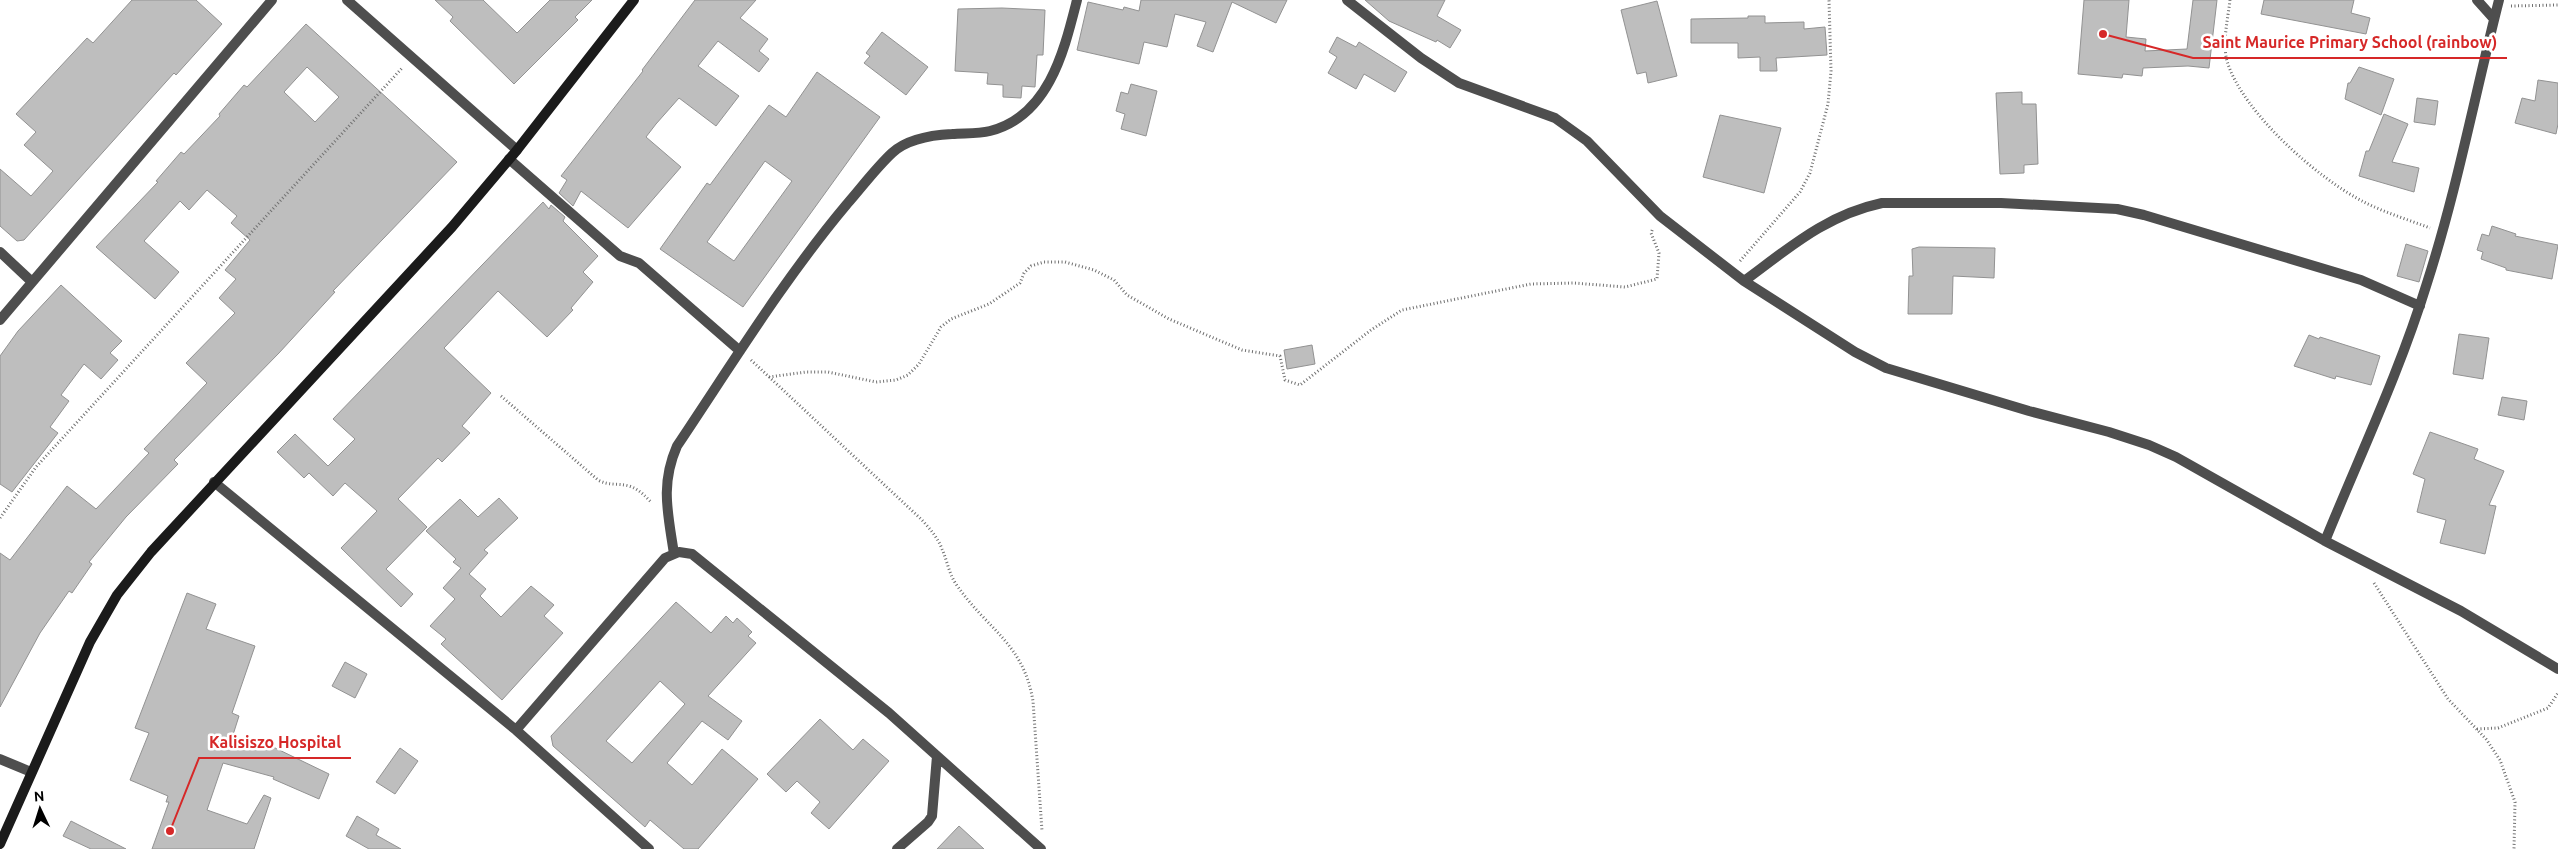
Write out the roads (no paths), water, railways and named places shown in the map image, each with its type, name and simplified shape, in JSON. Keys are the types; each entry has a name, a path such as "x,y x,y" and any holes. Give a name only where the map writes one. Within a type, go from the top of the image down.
{"street":[{"path":"0,320 31,281 272,0"},
{"path":"347,0 517,150"},
{"path":"0,844 90,642 118,595 151,552 214,482 452,227 517,150 634,0"},
{"path":"674,554 665,485 669,464 677,446 816,241 893,152 907,142 944,134 989,131 1014,121 1034,104 1045,91 1056,70 1077,0"},
{"path":"1347,0 1421,58 1459,83 1555,118 1587,141 1660,216 1744,281 1855,352 1886,368 2149,445 2176,457 2325,540 2461,611 2558,669"},
{"path":"2477,0 2494,18"},
{"path":"2325,540 2420,306 2442,233 2498,3"},
{"path":"509,159 620,256 639,263 740,351"},
{"path":"1744,281 1814,229 1863,207 1882,203 2001,203 2117,209 2144,215 2361,280 2420,306"},
{"path":"0,252 31,281"},
{"path":"214,482 516,730 649,849"},
{"path":"516,730 665,558 679,552 692,554 889,714 1042,844"},
{"path":"897,849 928,822 932,816 937,756"},
{"path":"0,759 31,772"}],"place":[{"name":"Saint Maurice Primary School (rainbow)","path":"2103,34"},
{"name":"Kalisiszo Hospital","path":"170,831"}]}
